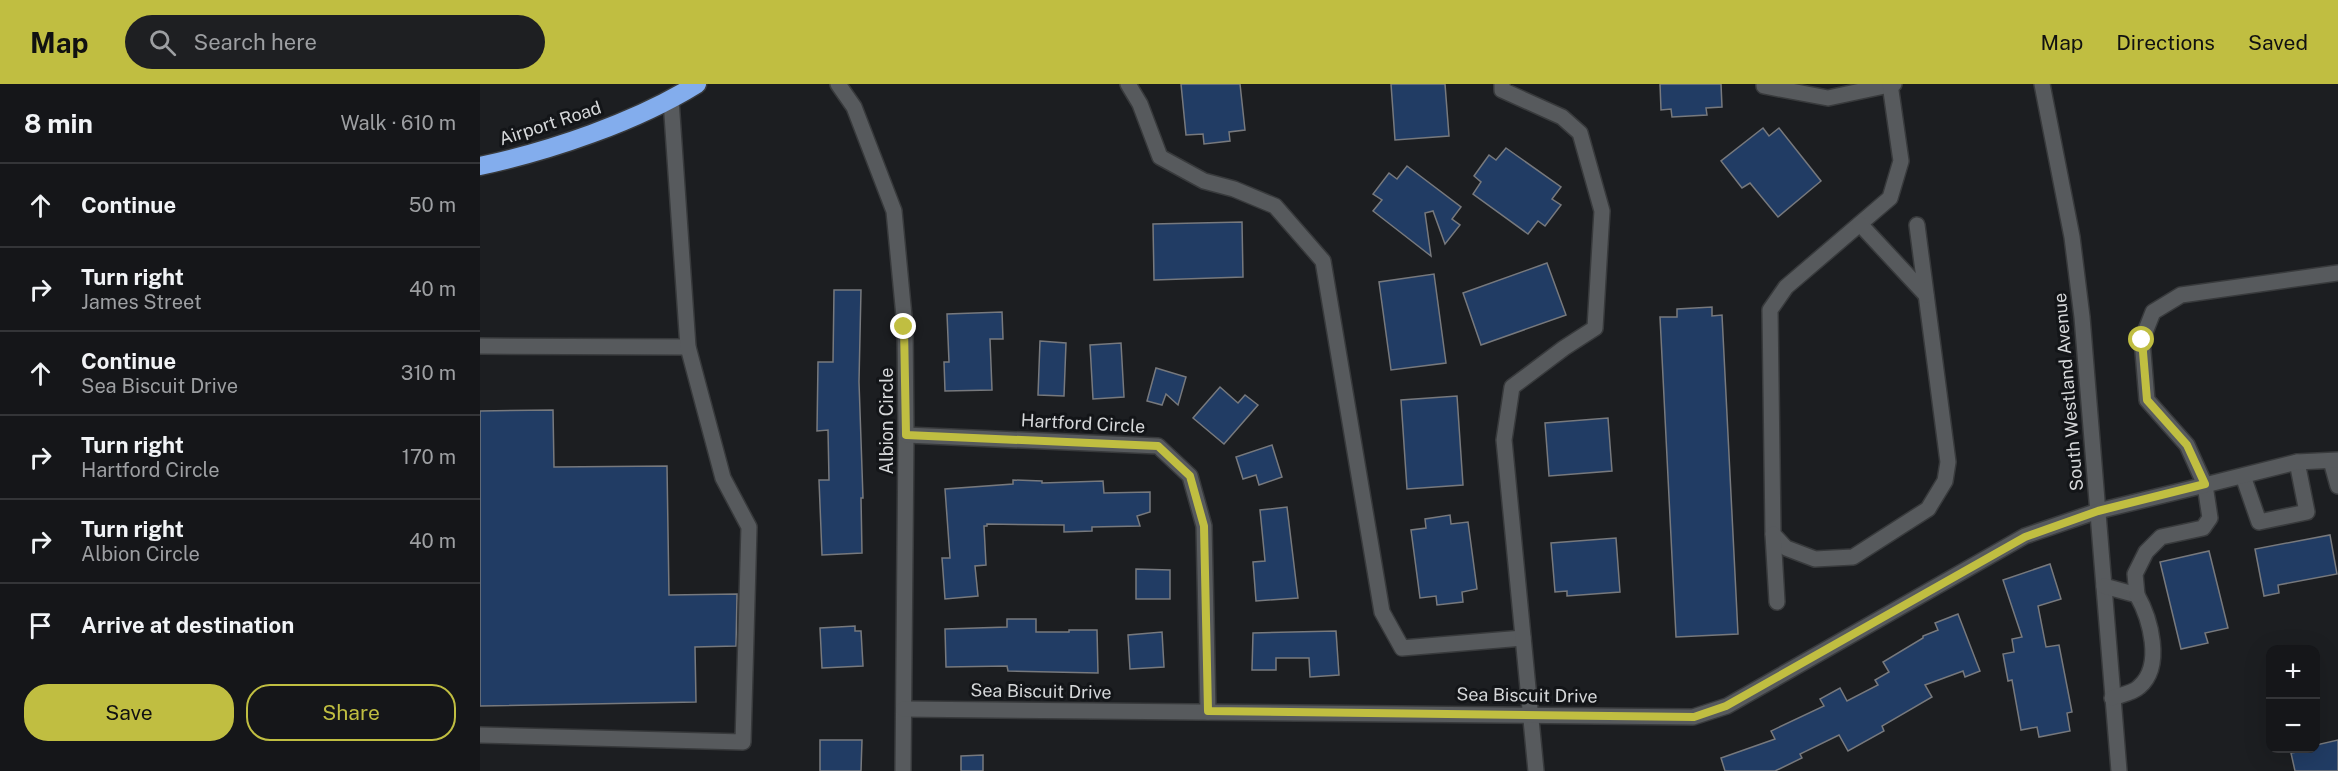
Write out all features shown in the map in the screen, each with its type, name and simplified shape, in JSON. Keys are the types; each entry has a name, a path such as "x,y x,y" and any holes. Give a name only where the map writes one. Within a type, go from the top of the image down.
{"highway":[{"name":"Airport Road","path":"480,166 590,134 671,100 697,84"}],"street":[{"name":"Albion Circle","path":"838,84 854,107 894,211 904,327 906,435 903,771"},
{"path":"1128,84 1140,104 1160,158 1204,181 1234,189 1275,206 1323,261 1382,612 1402,648 1523,638"},
{"path":"1502,84 1502,90 1562,117 1580,133 1602,211 1595,328 1512,387 1504,440 1536,771"},
{"path":"1764,84 1764,86 1828,98 1891,84 1901,161 1890,198 1786,286 1770,310 1773,534 1777,602"},
{"name":"South Westland Avenue","path":"2042,84 2073,248 2082,317 2118,771"},
{"path":"480,735 742,742 749,527 723,478 688,347 671,100"},
{"path":"1860,224 1926,295"},
{"path":"1773,534 1786,548 1815,558 1853,557 1928,508 1945,481 1948,462 1917,225"},
{"path":"2112,698 2138,688 2149,673 2153,654 2147,613 2137,595 2135,574 2146,552 2161,537 2203,528 2210,518 2205,484 2187,445 2147,400 2142,340 2153,312 2181,296 2338,273"},
{"path":"480,346 688,347"},
{"name":"Hartford Circle","path":"906,435 1158,446 1190,476 1204,526 1208,711"},
{"path":"2335,460 2338,486"},
{"name":"Sea Biscuit Drive","path":"904,709 1694,717 1726,706 2025,537 2098,511 2205,484 2297,462 2335,460"},
{"path":"2243,476 2259,522 2307,512 2297,462"},
{"path":"2104,586 2137,595"}],"building":[{"path":"1181,84 1240,84 1245,130 1229,132 1230,141 1204,144 1203,134 1186,135"},
{"path":"1391,84 1445,84 1449,136 1395,140"},
{"path":"1660,84 1721,84 1722,107 1706,108 1707,115 1672,117 1671,109 1661,110"},
{"path":"1763,128 1769,136 1779,128 1821,181 1778,217 1750,183 1742,188 1721,161"},
{"path":"1506,148 1561,187 1552,199 1561,205 1545,226 1538,221 1528,234 1473,194 1481,182 1474,176 1489,155 1496,160"},
{"path":"1407,166 1461,207 1452,219 1460,225 1445,244 1433,211 1425,213 1431,256 1373,211 1382,200 1373,194 1389,173 1397,179"},
{"path":"1242,222 1243,277 1154,280 1153,224"},
{"path":"1547,263 1566,315 1481,345 1463,293"},
{"path":"1434,274 1446,363 1391,370 1379,282"},
{"path":"834,290 861,290 859,382 863,498 861,498 862,553 822,555 819,480 829,480 828,430 817,431 818,362 833,362"},
{"path":"1712,307 1712,316 1722,315 1738,634 1676,637 1660,317 1677,317 1677,309"},
{"path":"1002,312 1003,339 990,339 992,390 945,391 944,362 949,362 947,314"},
{"path":"1040,341 1066,343 1064,396 1038,395"},
{"path":"1121,343 1124,397 1093,399 1090,345"},
{"path":"1156,368 1186,377 1178,405 1166,394 1162,405 1147,401"},
{"path":"1220,387 1238,403 1245,395 1258,405 1224,444 1193,418"},
{"path":"1457,396 1463,485 1407,489 1401,400"},
{"path":"553,410 554,467 667,466 669,595 737,594 736,646 695,647 696,702 480,706 480,411"},
{"path":"1608,418 1612,471 1549,476 1545,423"},
{"path":"1272,445 1282,477 1259,485 1256,475 1243,479 1236,457"},
{"path":"1013,480 1042,481 1042,483 1103,481 1104,493 1150,492 1150,512 1137,516 1140,526 1092,527 1092,531 1064,532 1064,525 987,524 984,526 986,565 975,566 978,596 945,599 942,558 950,558 945,489 1013,484"},
{"path":"1287,507 1298,598 1256,601 1253,562 1265,561 1260,510"},
{"path":"1450,515 1451,524 1468,522 1477,589 1462,592 1463,602 1437,605 1436,596 1420,598 1411,530 1426,528 1425,519"},
{"path":"2330,535 2337,574 2278,585 2279,593 2264,596 2255,549"},
{"path":"1616,538 1620,592 1567,596 1567,591 1555,592 1551,543"},
{"path":"2209,551 2228,628 2205,633 2208,643 2181,649 2160,562"},
{"path":"2050,564 2061,599 2038,606 2046,647 2059,645 2072,712 2067,713 2070,731 2039,737 2037,727 2021,730 2012,680 2008,681 2003,654 2014,652 2012,639 2022,637 2003,580"},
{"path":"1136,569 1170,570 1170,599 1136,599"},
{"path":"1958,614 1980,671 1965,677 1963,671 1925,685 1932,697 1882,726 1884,731 1848,751 1839,735 1800,754 1802,758 1775,771 1725,771 1721,758 1775,739 1771,731 1824,706 1820,699 1840,688 1847,701 1878,685 1875,680 1889,672 1883,662 1923,636 1938,630 1935,623"},
{"path":"1007,619 1036,619 1036,632 1097,630 1098,673 1008,671 1007,666 946,667 945,629 1007,627"},
{"path":"855,626 855,631 861,631 863,666 822,668 820,628"},
{"path":"1336,631 1339,675 1310,677 1309,658 1276,658 1276,670 1252,670 1253,633"},
{"path":"1162,632 1164,667 1130,669 1128,635"},
{"path":"820,740 862,740 861,771 820,771"},
{"path":"2338,740 2338,771 2295,771 2291,753 2320,753 2320,744"},
{"path":"983,755 983,771 961,771 961,756"}],"route":[{"path":"904,327 906,435 1158,446 1190,476 1204,526 1208,711 1694,717 1726,706 2025,537 2098,511 2205,484 2187,445 2147,400 2142,340"}]}
